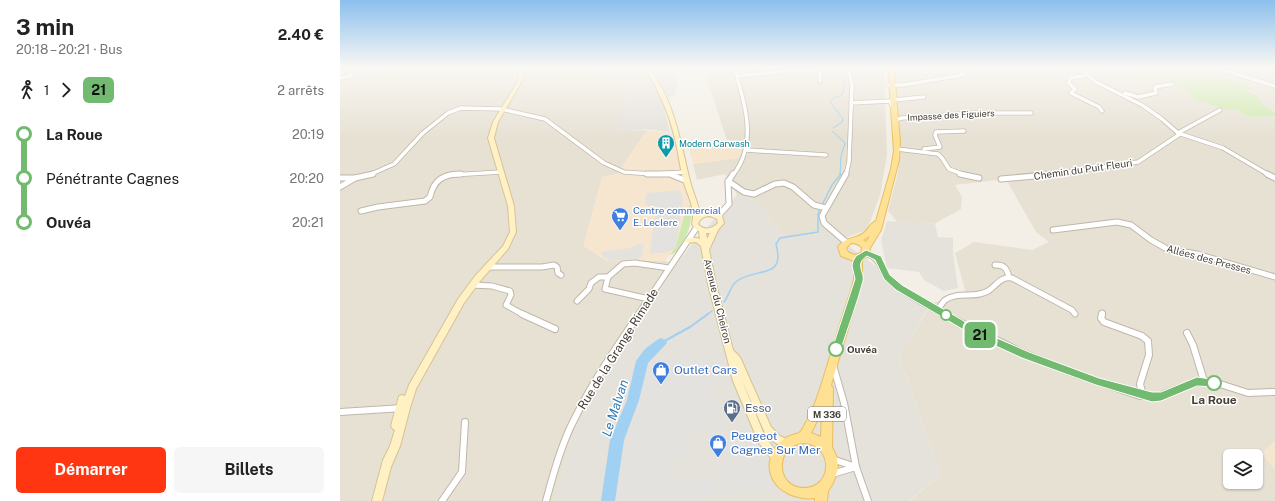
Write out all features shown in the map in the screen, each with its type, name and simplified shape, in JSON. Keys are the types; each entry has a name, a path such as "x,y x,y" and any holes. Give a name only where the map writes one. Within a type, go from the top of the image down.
{"main road":[{"path":"377,501 388,463 395,446 402,408 410,384 427,361 454,312 472,285 501,253 511,239 514,226 511,206 491,138 495,124 514,91"},
{"name":"Avenue du Cheiron","path":"662,91 668,106 687,181 695,205 697,219 695,222 705,247 717,304 731,353 731,360 735,374 746,405 762,440 777,459"},
{"path":"864,253 863,243 856,241 846,242 842,249 847,256 864,253 876,235 880,215 893,174 897,148 895,117 891,91"},
{"path":"889,188 892,145 892,101"},
{"path":"695,205 708,214 718,216"},
{"path":"697,219 708,214"},
{"path":"856,241 868,234 880,215"},
{"name":"Avenue du Cheiron","path":"705,247 715,229 721,222 718,216"},
{"path":"699,229 715,229"},
{"path":"688,241 697,240 705,247"},
{"name":"M 336","path":"802,438 815,416 828,381 859,279 856,266 864,253"},
{"name":"M 336","path":"847,256 853,270 856,287"},
{"name":"Avenue du Cheiron","path":"731,353 737,360 768,430 777,439 787,444"},
{"name":"M 336","path":"826,447 828,381"},
{"path":"802,438 810,438 819,442 826,447 832,458 832,474 821,495 810,494 799,498 782,484 778,476 776,468 777,459 781,450 787,444 802,438"}],"street":[{"path":"718,216 729,205 730,199 728,181 740,166 746,150 747,120 743,91"},
{"path":"846,242 824,223 822,216 846,174 849,162 852,91"},
{"path":"1072,91 1071,93 1099,107 1102,111"},
{"path":"1115,91 1138,97 1156,91"},
{"path":"1120,93 1156,114 1180,134 1223,148 1275,178"},
{"path":"851,103 892,101 924,97"},
{"path":"340,187 355,178 394,164 423,134 448,113 454,110 470,108 503,109 545,119 604,163 624,172 637,174 671,174 685,172"},
{"name":"Chemin du Puit Fleuri","path":"1001,179 1053,174 1138,162 1220,110"},
{"name":"Impasse des Figuiers","path":"895,117 934,117 975,113 1031,113"},
{"path":"897,148 940,147 935,135 936,132 964,131"},
{"path":"897,148 938,154 942,156 947,167 951,170 960,174 979,178"},
{"path":"746,150 826,155"},
{"path":"362,211 378,207 425,201 430,196 432,187 446,176 452,174 501,172"},
{"path":"671,174 687,181"},
{"path":"340,178 355,178"},
{"path":"728,181 747,193 754,194 776,183 785,183 798,190 815,205 826,208"},
{"path":"728,188 735,186"},
{"name":"Allées des Presses","path":"1053,230 1117,222 1131,225 1151,240 1167,248 1197,254 1275,277"},
{"name":"Rue de la Grange Rimade","path":"546,501 552,478 574,419 602,369 688,241 699,229"},
{"path":"864,253 878,258 887,277 893,283 978,334 1026,355 1099,382 1143,396 1161,396 1190,384 1204,381 1250,393 1275,392"},
{"path":"649,299 604,288 608,277 623,264 635,263 670,268"},
{"path":"488,267 542,267 554,265 557,267 558,273 561,275"},
{"path":"995,265 1002,265 1005,267 1009,277 1072,310 1075,314"},
{"path":"577,301 589,289 591,283 599,277 608,277"},
{"path":"938,310 946,300 954,297 984,293 993,288 1001,279 1009,277"},
{"path":"472,285 492,286 510,291 511,295 506,305 515,311 555,329"},
{"path":"1102,313 1100,318 1104,322 1142,336 1148,341 1149,355 1140,384 1143,396"},
{"path":"1187,333 1194,342 1200,374 1204,381"},
{"path":"833,362 844,403 856,467 868,501"},
{"path":"340,412 402,408"},
{"path":"442,501 462,472 464,453 464,422"},
{"path":"832,458 856,467"},
{"path":"832,474 856,467"}],"shaded area":[{"path":"340,91 622,91 625,104 618,124 617,132 647,130 617,174 602,177 597,198 641,261 665,261 676,264 595,390 578,421 554,501 340,501"},
{"path":"622,91 675,91 674,95 662,100 670,132 646,129 617,133 618,124 625,104"},
{"path":"711,91 885,91 887,155 880,195 867,230 840,240 824,233 788,239 761,208 748,196 737,195 725,174 697,180 693,164 739,158 745,141 728,143"},
{"path":"895,91 1187,91 1195,99 1226,110 1237,109 1249,117 1275,116 1275,441 1263,452 1263,449 1223,449 1223,489 1263,489 1263,454 1275,470 1275,501 909,501 941,475 899,357 932,303 966,294 955,253 974,242 1032,250 1049,242 1036,232 1006,179 955,185 962,197 961,209 934,224 897,222 888,211 898,173 900,144"},
{"path":"1248,91 1275,91 1275,113 1263,105 1257,96"},
{"path":"647,130 671,133 693,216 677,252 669,255 665,261 607,261 583,246 602,177 617,174"},
{"path":"745,141 739,158 693,164 689,149"},
{"path":"679,190 683,199 676,248 667,252 650,254 655,211 653,207 645,205 646,193"},
{"path":"737,195 748,196 761,208 788,239 824,233 827,230 877,267 899,292 928,308 899,358 941,475 908,501 554,501 578,421 595,390 676,264 697,238"},
{"path":"887,221 935,224 938,237 953,238 953,253 958,288 944,291 924,280 919,272 887,268 881,241"},
{"path":"644,243 641,258 611,261 602,256 601,252 631,248 635,245"},
{"path":"722,357 723,374 717,376 718,382 708,386 721,417 674,438 675,440 686,436 689,445 687,447 689,452 670,461 678,487 710,471 719,494 681,501 617,501 624,440 651,428 624,439 647,361"},
{"path":"723,420 731,443 746,436 757,445 775,490 764,491 760,486 727,493 718,469 730,462 723,446 714,449 705,426"},
{"path":"1275,441 1275,470 1263,454 1263,452"}],"green space":[{"path":"1187,91 1248,91 1257,96 1263,105 1275,113 1275,116 1249,117 1237,109 1226,110 1195,99"},
{"path":"690,205 691,218 686,236 677,252 670,255 676,246 686,209"}],"waterway":[{"name":"Le Malvan","path":"833,128 842,122 843,119 830,102 834,98 842,95 843,91"},
{"name":"Le Malvan","path":"832,131 845,143 841,156 840,175"},
{"name":"Le Malvan","path":"822,205 832,185 841,174"},
{"name":"Le Malvan","path":"724,302 732,286 737,281 773,268 777,263 778,255 776,244 780,238 818,232 818,214 820,208"},
{"name":"Le Malvan","path":"706,315 712,311"},
{"name":"Le Malvan","path":"661,343 690,327 708,314"},
{"name":"Le Malvan","path":"608,501 617,440 633,400 642,361 661,343"}],"bus line":[{"name":"21","path":"836,349 859,279 856,266 857,261 866,253 878,258 889,280 899,287 978,334 1026,355 1099,382 1143,396 1161,396 1197,382 1204,381 1214,383"}],"place":[{"name":"Modern Carwash","path":"666,158"},
{"name":"Centre commercial E. Leclerc","path":"620,231"},
{"name":"Ouvéa","path":"836,349"},
{"name":"La Roue","path":"1214,383"},
{"name":"Outlet Cars","path":"661,385"},
{"name":"Esso","path":"732,423"},
{"name":"Peugeot Cagnes Sur Mer","path":"718,458"}]}
